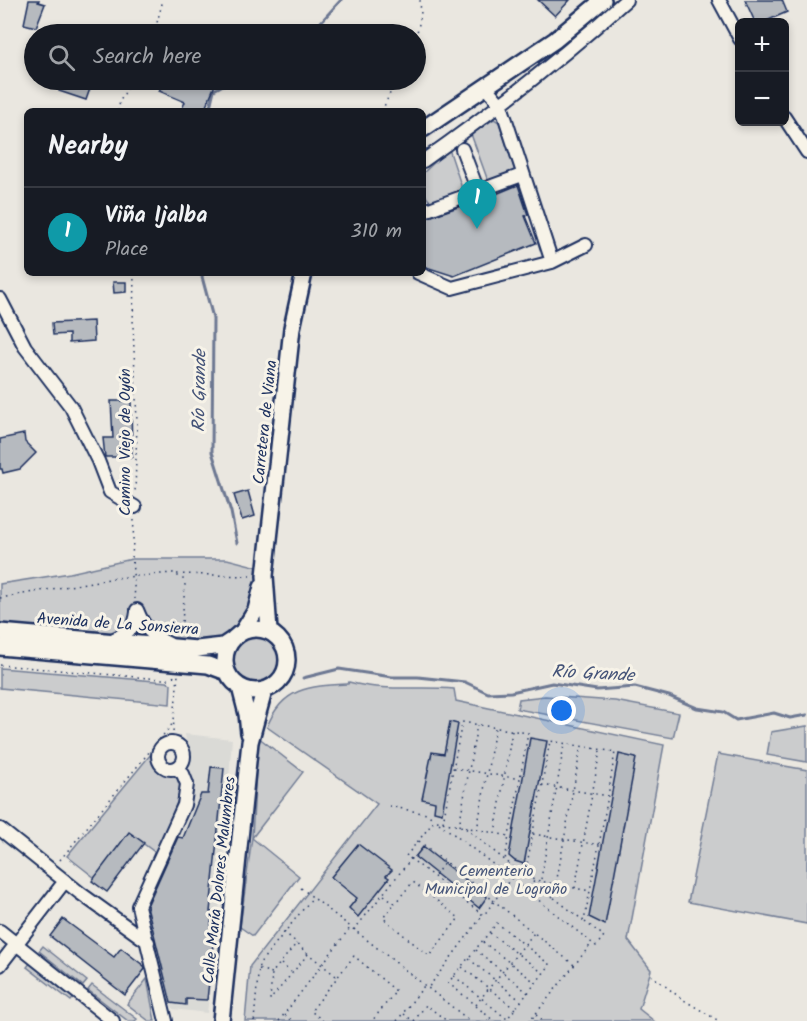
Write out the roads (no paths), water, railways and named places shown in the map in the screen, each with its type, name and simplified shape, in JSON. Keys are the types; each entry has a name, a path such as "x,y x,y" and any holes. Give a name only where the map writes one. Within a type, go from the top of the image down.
{"main road":[{"path":"426,127 555,40 603,0"},
{"name":"Carretera de Viana","path":"238,636 255,610 265,576 292,328 303,276"},
{"name":"Carretera de Viana","path":"265,576 269,631"},
{"path":"261,628 269,631 284,644 288,662 286,672 273,687 264,691 256,692 240,687 234,683 227,672 225,655 238,636 261,628"},
{"name":"Avenida de La Sonsierra","path":"0,632 197,649 223,646 238,636"},
{"name":"Avenida de La Sonsierra","path":"0,647 208,665 227,672"},
{"name":"Calle María Dolores Malumbres","path":"240,687 247,714 250,742"},
{"name":"Calle María Dolores Malumbres","path":"221,1021 250,742 264,691"}],"street":[{"path":"426,159 544,71 626,0"},
{"path":"719,0 735,30"},
{"path":"486,87 501,105 552,262"},
{"path":"789,125 807,152"},
{"path":"462,149 478,191"},
{"path":"426,210 522,175"},
{"path":"424,276 452,288 552,262 586,245"},
{"path":"0,299 26,347 71,407 110,492 135,507"},
{"path":"110,641 126,633 135,624 137,610 148,632 178,647"},
{"path":"166,1021 138,906 184,805 187,784 183,774 176,768 163,767 158,756 164,745 172,743 180,747 184,754 182,763 176,768"},
{"path":"0,829 64,881 148,942"},
{"path":"0,965 64,881"},
{"path":"0,931 113,1021"}],"waterway":[{"name":"Río Grande","path":"319,24 341,0"},
{"name":"Río Grande","path":"210,108 214,90"},
{"name":"Río Grande","path":"202,276 213,318 212,452 231,512 237,543"},
{"name":"Río Grande","path":"303,678 339,669 392,677 465,682 488,693 511,692 552,683 597,690 635,687 669,696 697,708 723,712 736,720 774,713 790,718 807,715"}],"place":[{"name":"Viña Ijalba","path":"477,229"}],"park label":[{"name":"Cementerio Municipal de Logroño","path":"496,879"}]}
